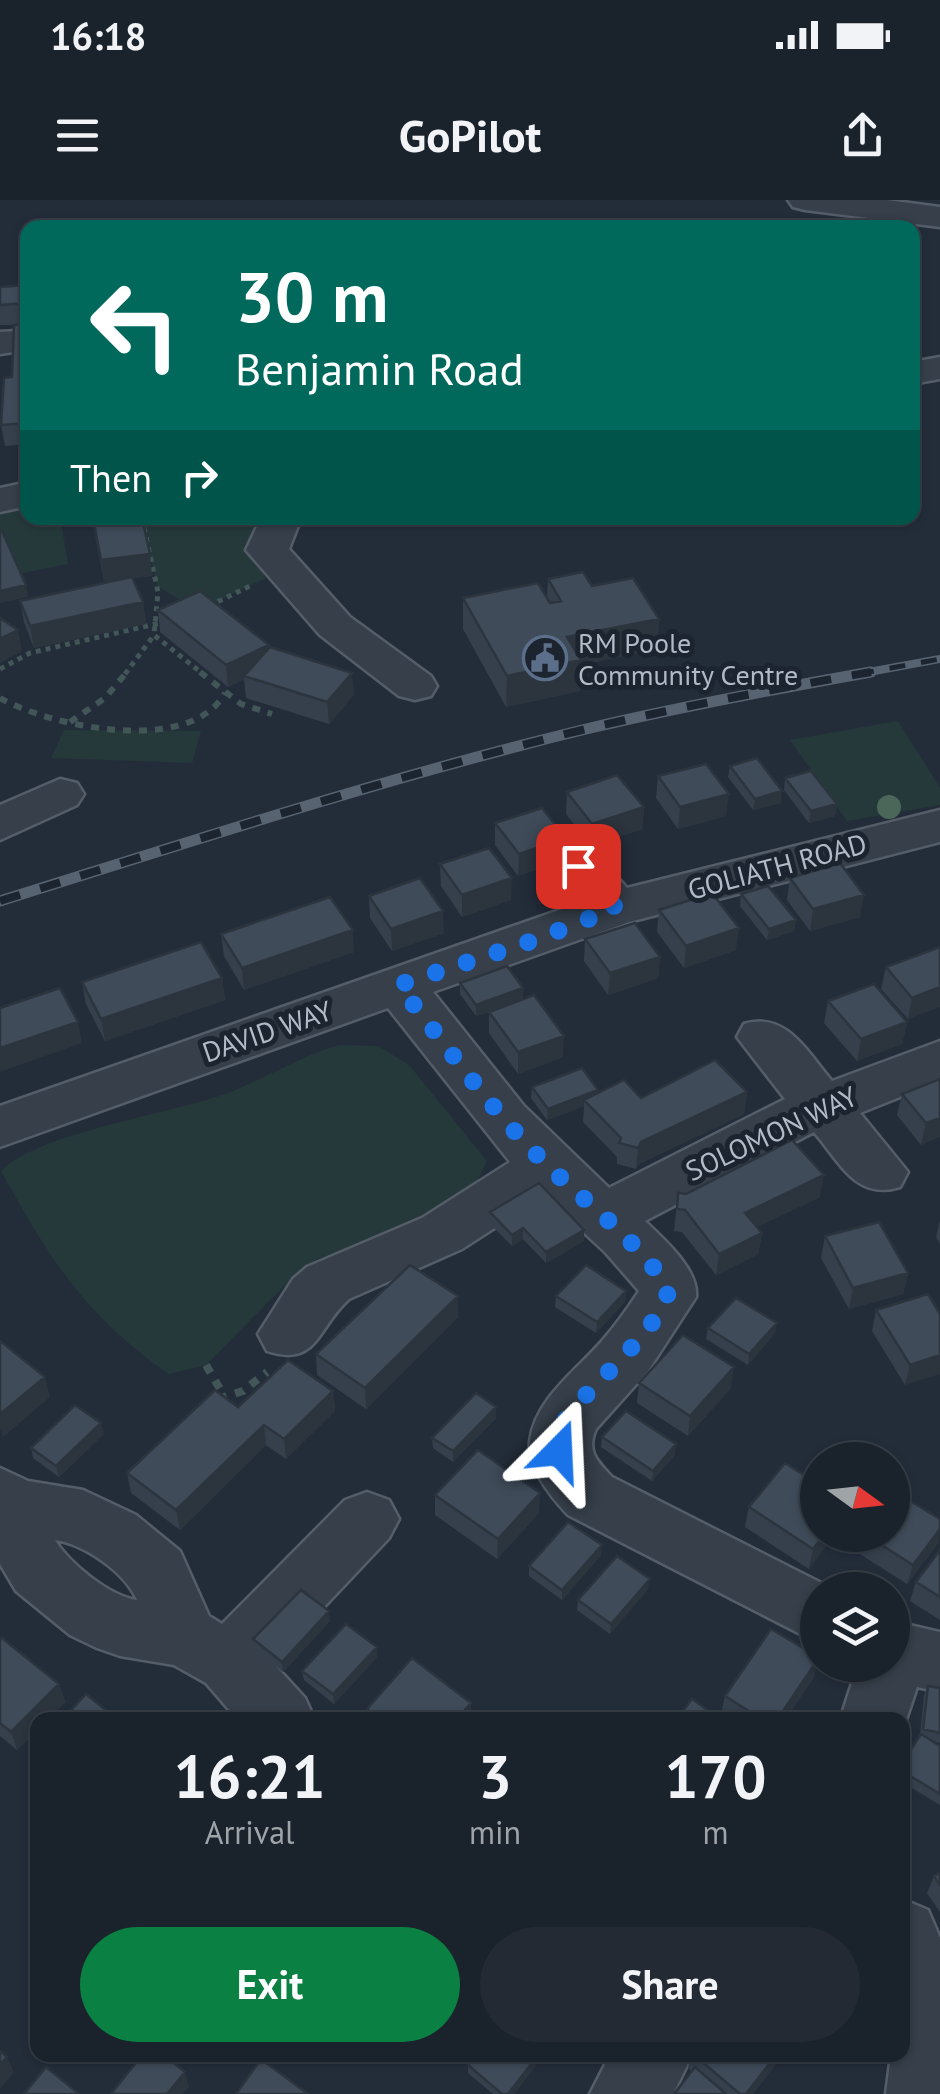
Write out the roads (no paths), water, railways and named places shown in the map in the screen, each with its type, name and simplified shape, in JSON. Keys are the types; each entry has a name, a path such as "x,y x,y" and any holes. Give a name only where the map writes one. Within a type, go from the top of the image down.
{"street":[{"path":"805,200 940,216"},
{"path":"279,525 267,550 335,626 415,686"},
{"path":"0,824 60,794"},
{"name":"GOLIATH ROAD","path":"535,940 616,908 931,840"},
{"path":"578,866 616,908"},
{"name":"DAVID WAY","path":"0,1127 535,940"},
{"path":"398,985 487,1101 546,1164 606,1215 664,1281 669,1296 620,1362 570,1413 561,1439 563,1464 572,1480 590,1496 800,1604"},
{"path":"763,1038 880,1172"},
{"name":"SOLOMON WAY","path":"606,1215 684,1172 821,1107 940,1060"},
{"path":"288,1334 314,1294 328,1284 434,1239 510,1194 546,1164"},
{"path":"6,1501 83,1518 114,1535 158,1571 207,1650 273,1712"},
{"path":"207,1650 367,1518"},
{"path":"910,1655 940,1662"},
{"path":"876,1712 885,1682"},
{"path":"910,1955 926,1994 929,2060 924,2094"},
{"path":"628,2094 650,2062"}],"railway":[{"path":"858,674 940,659"},
{"path":"0,901 290,811 508,749 654,714 871,672"}],"place":[{"name":"RM Poole Community Centre","path":"545,658"}]}
